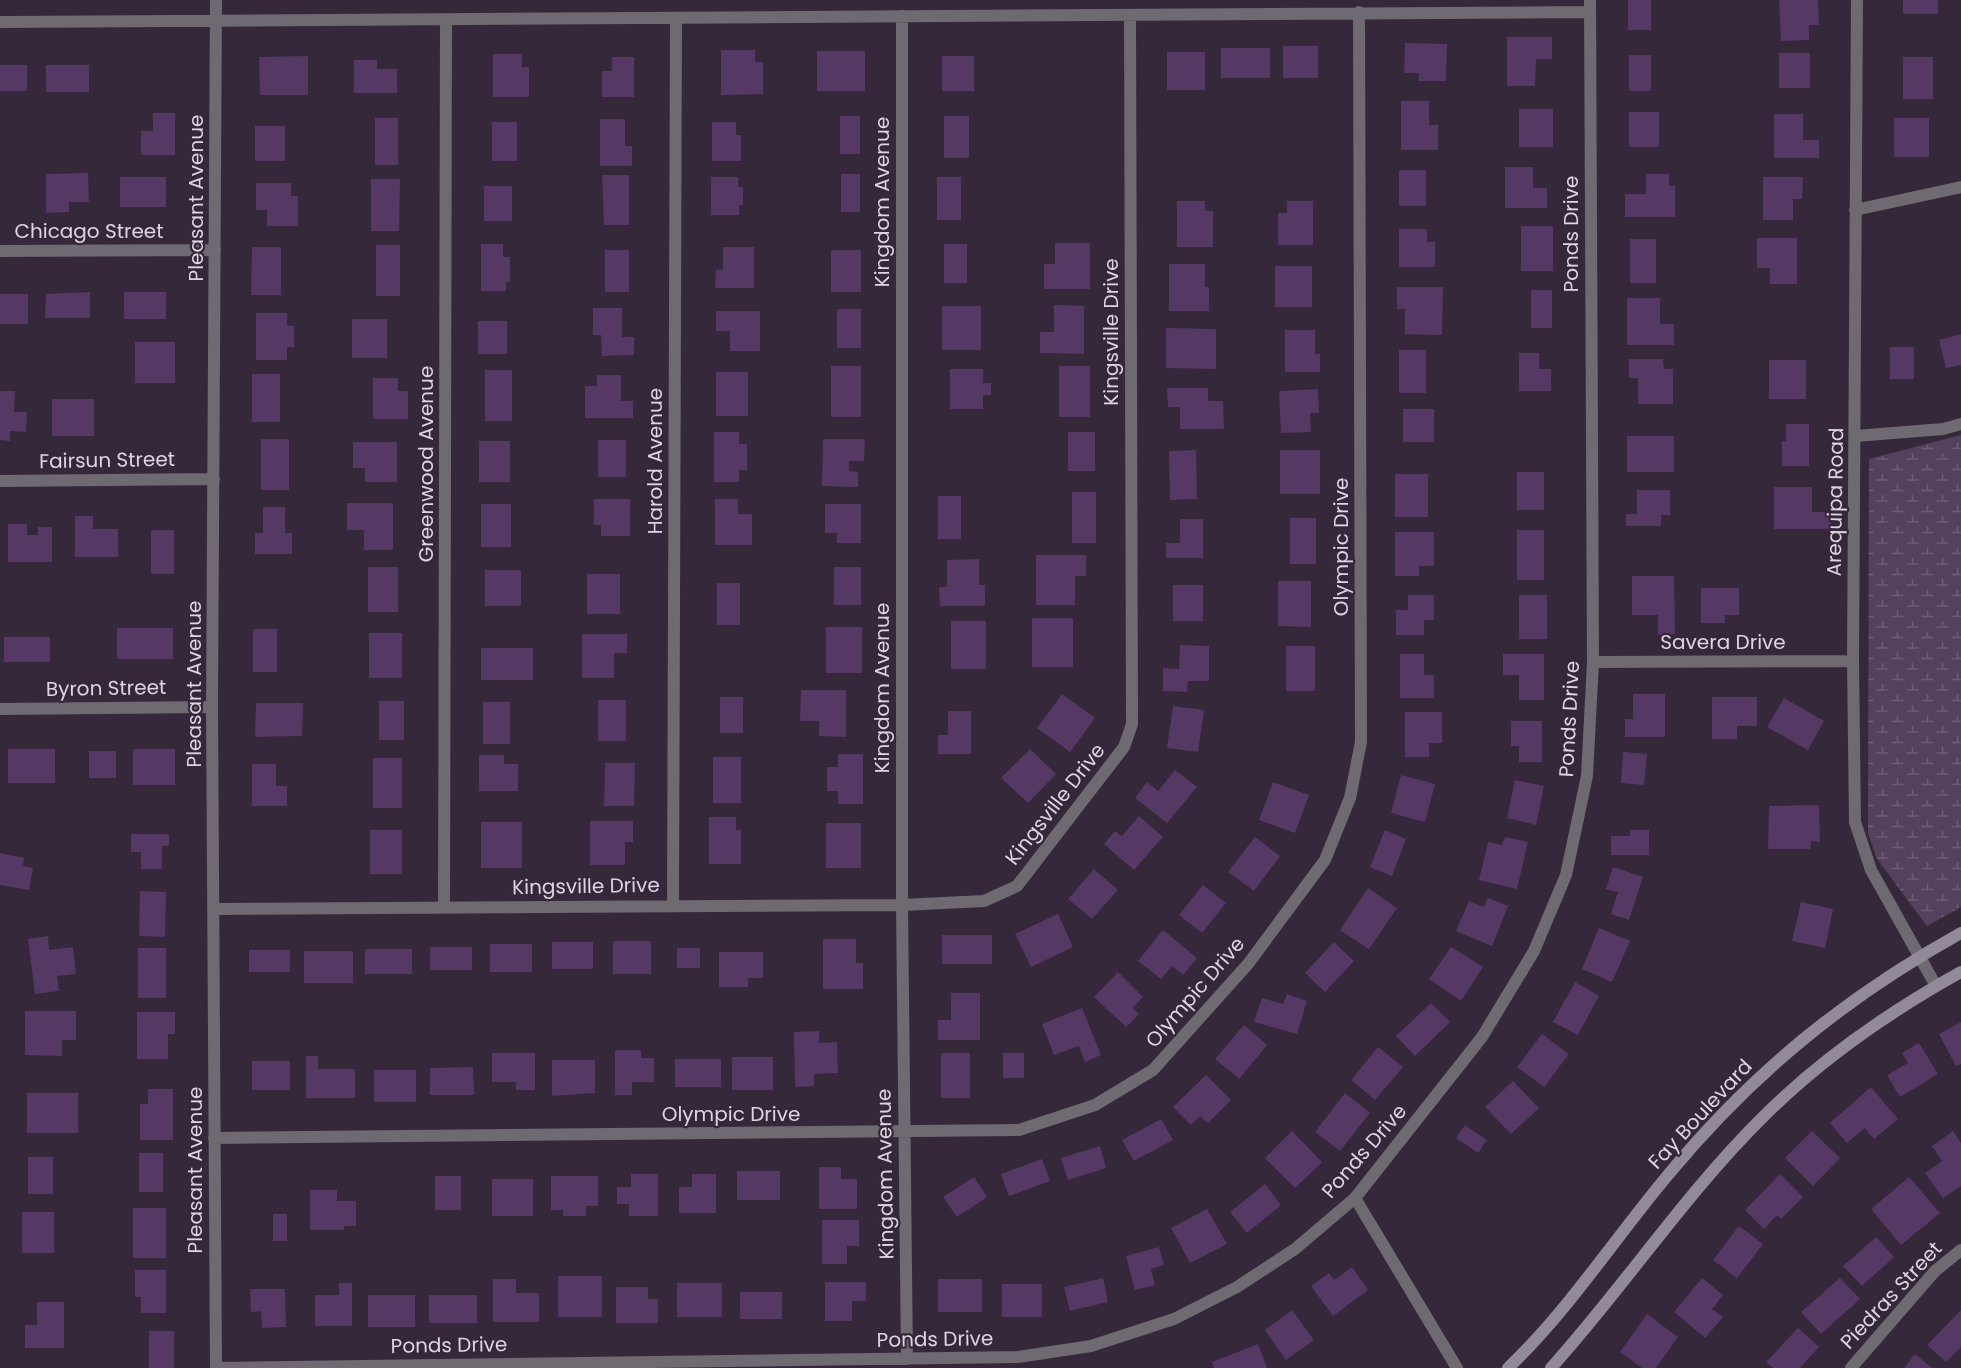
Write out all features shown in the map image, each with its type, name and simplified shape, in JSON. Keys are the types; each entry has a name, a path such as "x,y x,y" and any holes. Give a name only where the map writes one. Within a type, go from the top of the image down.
{"main road":[{"name":"Fay Boulevard","path":"1508,1368 1555,1316 1708,1128 1750,1086 1835,1013 1919,956 1961,933"},
{"path":"1551,1368 1588,1327 1700,1186 1763,1117 1829,1058 1902,1005 1961,972"}],"street":[{"name":"Pleasant Avenue","path":"216,0 212,707 216,1368"},
{"name":"Arequipa Road","path":"1857,0 1853,661 1855,822 1871,870 1936,986"},
{"path":"0,22 1130,15 1590,6"},
{"name":"Ponds Drive","path":"216,1368 1018,1357 1091,1346 1174,1319 1237,1287 1295,1249 1356,1197 1482,1037 1534,951 1566,875 1587,776 1593,662 1590,6"},
{"name":"Olympic Drive","path":"214,1138 1019,1130 1095,1105 1153,1070 1248,964 1325,860 1350,798 1361,742 1359,12"},
{"name":"Kingsville Drive","path":"215,909 673,904 902,905 984,902 1017,886 1124,747 1132,724 1130,15"},
{"name":"Kingdom Avenue","path":"902,16 902,905 907,1359"},
{"name":"Harold Avenue","path":"673,904 676,18"},
{"name":"Greenwood Avenue","path":"444,908 446,21"},
{"path":"1856,210 1961,187"},
{"name":"Chicago Street","path":"0,252 215,250"},
{"path":"1856,436 1943,429 1961,424"},
{"name":"Fairsun Street","path":"0,481 214,478"},
{"name":"Savera Drive","path":"1593,662 1853,661"},
{"name":"Byron Street","path":"0,709 212,707"},
{"path":"1356,1197 1457,1368"},
{"name":"Piedras Street","path":"1851,1368 1935,1271 1961,1250"}],"green space":[{"path":"1961,435 1961,907 1927,926 1877,859 1868,833 1869,459"}],"building":[{"path":"1628,0 1651,0 1651,30 1628,30"},
{"path":"1779,0 1818,0 1819,25 1809,25 1809,40 1781,41"},
{"path":"1903,0 1938,0 1938,14 1903,14"},
{"path":"1507,37 1552,37 1552,59 1536,59 1535,86 1507,86"},
{"path":"1405,43 1447,44 1446,81 1418,81 1419,73 1404,73"},
{"path":"1283,46 1318,46 1318,78 1283,78"},
{"path":"1221,48 1270,48 1270,78 1221,78"},
{"path":"721,50 755,50 755,62 763,62 763,94 721,95"},
{"path":"817,51 865,51 865,91 817,91"},
{"path":"1167,52 1205,52 1205,90 1167,90"},
{"path":"1779,53 1810,53 1810,88 1779,88"},
{"path":"493,54 522,54 522,67 529,67 529,97 493,97"},
{"path":"1629,55 1651,55 1651,91 1629,91"},
{"path":"308,56 308,95 260,95 259,57"},
{"path":"942,56 974,56 974,91 942,91"},
{"path":"612,57 634,57 634,97 602,97 602,71 612,71"},
{"path":"1903,57 1933,57 1933,99 1903,99"},
{"path":"354,60 377,60 377,69 397,69 397,93 354,93"},
{"path":"0,65 27,65 27,91 0,91"},
{"path":"46,65 89,65 89,92 46,92"},
{"path":"1401,101 1429,101 1429,125 1438,125 1438,150 1401,150"},
{"path":"1519,109 1553,109 1553,147 1519,147"},
{"path":"1629,112 1659,112 1659,147 1629,147"},
{"path":"153,113 175,113 175,155 141,155 141,131 153,131"},
{"path":"1774,114 1803,114 1803,140 1819,140 1819,158 1774,158"},
{"path":"840,116 860,116 860,154 840,154"},
{"path":"944,116 969,116 969,158 944,158"},
{"path":"375,118 398,118 398,165 375,165"},
{"path":"1894,118 1929,118 1929,157 1894,157"},
{"path":"600,119 625,119 625,146 632,146 632,166 600,166"},
{"path":"492,122 517,122 517,161 492,161"},
{"path":"712,122 736,122 736,135 741,135 741,161 712,161"},
{"path":"255,126 285,126 285,161 255,161"},
{"path":"1505,167 1533,167 1533,188 1547,188 1547,208 1505,208"},
{"path":"1399,170 1426,170 1426,206 1399,206"},
{"path":"88,173 89,202 69,202 69,212 46,213 46,174"},
{"path":"841,174 860,174 860,212 841,212"},
{"path":"1646,174 1669,174 1669,186 1675,186 1675,217 1625,217 1625,194 1646,194"},
{"path":"602,175 629,175 629,225 604,225"},
{"path":"120,177 166,177 166,207 120,207"},
{"path":"711,177 738,177 738,187 743,187 743,205 739,205 739,215 711,215"},
{"path":"937,177 961,177 961,220 937,220"},
{"path":"1763,177 1803,177 1802,199 1793,199 1793,220 1763,220"},
{"path":"371,179 400,179 399,231 371,231"},
{"path":"256,183 291,183 291,196 298,196 298,226 267,226 267,210 256,210"},
{"path":"484,186 512,186 512,221 484,221"},
{"path":"1177,201 1205,201 1205,211 1213,211 1213,247 1177,247"},
{"path":"1287,201 1313,201 1313,245 1278,245 1278,213 1287,213"},
{"path":"1521,226 1553,226 1553,271 1521,271"},
{"path":"1399,229 1427,229 1427,242 1435,242 1435,267 1399,267"},
{"path":"1757,238 1797,238 1797,284 1770,284 1770,268 1757,268"},
{"path":"1630,239 1656,239 1656,283 1630,283"},
{"path":"1055,243 1090,243 1090,289 1044,289 1044,264 1055,264"},
{"path":"481,244 503,244 503,257 510,257 510,282 506,282 506,291 481,291"},
{"path":"944,244 967,244 967,283 944,283"},
{"path":"376,245 400,245 400,296 376,296"},
{"path":"252,247 281,247 281,295 251,295"},
{"path":"723,247 754,247 754,288 715,288 716,270 723,269"},
{"path":"605,250 629,250 629,292 605,292"},
{"path":"831,250 861,250 861,292 831,292"},
{"path":"1169,264 1205,264 1205,287 1209,287 1209,311 1169,311"},
{"path":"1275,266 1312,266 1312,307 1275,307"},
{"path":"1397,287 1443,287 1442,335 1405,334 1405,309 1397,309"},
{"path":"1531,290 1552,290 1552,328 1531,328"},
{"path":"90,292 90,318 45,318 46,294"},
{"path":"124,292 166,292 166,319 124,319"},
{"path":"0,294 28,294 28,324 0,324"},
{"path":"1627,298 1660,298 1660,324 1674,324 1674,345 1627,345"},
{"path":"1054,305 1084,306 1084,354 1040,353 1040,332 1054,332"},
{"path":"942,306 981,306 981,350 942,350"},
{"path":"593,308 622,308 622,337 634,337 634,355 602,356 601,335 593,335"},
{"path":"837,309 861,309 861,348 837,348"},
{"path":"716,311 760,311 760,351 730,351 730,331 716,331"},
{"path":"256,313 287,313 287,326 294,326 294,347 287,347 287,360 256,360"},
{"path":"352,319 387,319 387,358 352,358"},
{"path":"478,321 507,321 507,354 478,354"},
{"path":"1166,328 1216,329 1216,369 1166,368"},
{"path":"1285,330 1315,330 1315,354 1320,354 1320,372 1285,372"},
{"path":"1961,334 1961,365 1946,368 1939,340"},
{"path":"135,342 175,342 175,383 135,383"},
{"path":"1890,347 1914,347 1914,379 1890,379"},
{"path":"1399,350 1426,350 1426,393 1399,393"},
{"path":"1519,353 1539,353 1539,369 1551,369 1551,391 1519,391"},
{"path":"1629,359 1663,359 1664,369 1673,369 1673,404 1638,404 1638,378 1629,378"},
{"path":"1769,360 1806,360 1806,399 1769,399"},
{"path":"831,366 861,366 861,417 831,417"},
{"path":"1059,366 1090,366 1090,417 1059,417"},
{"path":"950,369 983,369 983,383 991,383 991,395 983,395 983,409 950,409"},
{"path":"485,370 512,370 512,421 485,421"},
{"path":"716,372 748,372 748,416 716,416"},
{"path":"252,374 280,374 280,422 252,422"},
{"path":"597,375 621,375 621,401 633,401 633,418 585,418 585,386 597,386"},
{"path":"373,378 398,378 398,391 408,391 408,419 373,419"},
{"path":"1167,388 1208,388 1208,401 1223,401 1224,429 1180,429 1180,407 1168,407"},
{"path":"1318,389 1319,413 1310,413 1311,432 1281,433 1279,391"},
{"path":"0,391 15,391 14,412 27,412 26,432 10,431 10,441 0,440"},
{"path":"52,399 94,399 94,436 52,436"},
{"path":"1403,409 1434,409 1434,442 1403,442"},
{"path":"1786,424 1809,424 1809,466 1782,466 1782,441 1786,441"},
{"path":"714,432 739,432 739,444 747,444 747,470 739,470 739,482 714,482"},
{"path":"1068,432 1095,432 1095,471 1068,471"},
{"path":"1627,436 1674,436 1674,472 1627,472"},
{"path":"261,439 289,439 289,490 261,490"},
{"path":"823,439 865,439 864,461 849,461 849,471 858,472 858,487 822,486"},
{"path":"598,440 626,440 626,477 598,477"},
{"path":"479,441 510,441 510,482 479,482"},
{"path":"353,442 397,442 397,482 365,482 365,468 353,468"},
{"path":"1196,450 1197,499 1170,500 1169,451"},
{"path":"1280,450 1320,450 1320,494 1280,494"},
{"path":"1517,472 1544,472 1544,510 1517,510"},
{"path":"1395,474 1428,474 1428,517 1395,517"},
{"path":"1774,487 1812,487 1812,512 1831,512 1831,529 1774,529"},
{"path":"1637,490 1670,490 1670,515 1661,515 1661,526 1626,526 1626,514 1637,514"},
{"path":"1072,492 1096,492 1096,543 1072,543"},
{"path":"938,496 961,496 961,539 938,539"},
{"path":"594,499 630,499 630,536 601,536 601,525 594,525"},
{"path":"715,499 738,499 738,514 752,514 752,545 715,545"},
{"path":"347,503 393,503 393,550 364,550 364,530 347,530"},
{"path":"481,504 511,504 511,547 481,547"},
{"path":"825,504 861,504 861,543 837,543 837,533 825,533"},
{"path":"263,507 285,507 285,533 292,533 292,554 255,554 255,533 263,533"},
{"path":"75,516 93,516 93,529 118,529 118,557 75,557"},
{"path":"1290,518 1316,518 1316,564 1290,564"},
{"path":"1180,519 1203,519 1203,558 1166,558 1166,543 1180,543"},
{"path":"8,524 27,524 27,535 38,535 38,527 52,527 52,562 8,562"},
{"path":"151,530 174,530 174,574 151,574"},
{"path":"1517,530 1544,530 1544,580 1517,580"},
{"path":"1395,532 1434,532 1434,566 1419,566 1419,576 1395,576"},
{"path":"1036,555 1086,555 1086,576 1075,576 1075,605 1036,605"},
{"path":"979,559 979,585 985,585 985,606 940,606 939,587 947,587 947,560"},
{"path":"368,567 398,567 398,612 368,612"},
{"path":"834,567 861,567 861,605 834,605"},
{"path":"485,570 521,570 521,606 485,606"},
{"path":"587,574 620,574 620,614 587,614"},
{"path":"1632,576 1674,576 1675,634 1658,635 1658,615 1632,615"},
{"path":"1278,581 1311,581 1311,627 1278,626"},
{"path":"717,583 740,583 740,625 717,625"},
{"path":"1173,585 1203,585 1203,621 1173,621"},
{"path":"1701,588 1739,588 1739,615 1725,615 1725,623 1701,623"},
{"path":"1408,595 1434,595 1434,620 1424,620 1424,635 1396,635 1396,610 1408,610"},
{"path":"1519,595 1547,595 1547,639 1519,639"},
{"path":"1032,618 1073,618 1073,667 1032,667"},
{"path":"951,621 986,621 986,669 951,669"},
{"path":"826,627 862,627 862,673 826,673"},
{"path":"117,628 173,628 173,659 117,659"},
{"path":"253,629 277,629 277,672 253,672"},
{"path":"369,633 402,633 402,678 369,678"},
{"path":"582,634 627,634 627,653 614,653 614,678 582,678"},
{"path":"4,637 50,637 50,662 4,662"},
{"path":"1180,645 1209,646 1209,681 1188,681 1187,692 1163,691 1163,668 1179,669"},
{"path":"1286,646 1315,646 1315,691 1286,691"},
{"path":"481,648 533,648 533,680 481,680"},
{"path":"1400,654 1424,654 1424,675 1434,675 1434,698 1400,698"},
{"path":"1503,654 1544,654 1544,700 1519,700 1519,675 1503,675"},
{"path":"801,690 846,690 846,737 819,736 819,721 800,721"},
{"path":"1062,694 1095,718 1070,752 1037,728"},
{"path":"1633,694 1665,694 1665,737 1625,737 1625,719 1633,719"},
{"path":"720,697 743,697 743,733 720,733"},
{"path":"1712,697 1757,697 1757,726 1737,726 1737,739 1712,739"},
{"path":"1784,698 1824,721 1808,750 1767,727"},
{"path":"598,700 626,700 626,741 598,741"},
{"path":"379,701 404,701 404,740 379,740"},
{"path":"483,702 510,702 510,744 483,744"},
{"path":"256,703 303,703 302,736 255,737"},
{"path":"1173,706 1204,710 1198,752 1167,748"},
{"path":"948,711 971,711 971,754 938,754 938,735 948,735"},
{"path":"1405,712 1442,712 1442,743 1429,743 1429,757 1405,757"},
{"path":"1511,721 1542,721 1542,762 1519,762 1519,746 1511,746"},
{"path":"8,749 55,749 55,783 8,783"},
{"path":"133,749 175,749 175,785 133,785"},
{"path":"1030,749 1056,774 1028,803 1001,778"},
{"path":"89,751 116,751 116,778 89,778"},
{"path":"1623,752 1647,754 1644,785 1621,783"},
{"path":"838,754 863,754 863,804 838,804 838,791 827,791 827,767 838,767"},
{"path":"479,755 504,755 504,764 518,764 518,791 479,791"},
{"path":"713,757 741,757 741,803 713,803"},
{"path":"373,758 402,758 402,808 373,808"},
{"path":"605,763 635,763 634,806 604,806"},
{"path":"252,764 276,764 276,786 287,786 287,806 252,806"},
{"path":"1175,770 1197,787 1167,823 1135,798 1147,782 1158,791"},
{"path":"1401,775 1435,784 1425,822 1391,813"},
{"path":"1515,780 1544,786 1536,825 1507,818"},
{"path":"1273,782 1309,795 1295,833 1259,820"},
{"path":"1819,805 1820,842 1811,841 1810,849 1768,849 1769,806"},
{"path":"1139,816 1163,837 1134,870 1104,844 1115,831 1122,836"},
{"path":"709,817 736,817 736,830 741,830 741,864 709,864"},
{"path":"590,821 633,821 633,842 625,842 625,865 590,865"},
{"path":"481,822 522,822 522,868 481,868"},
{"path":"826,823 861,823 861,868 826,868"},
{"path":"370,830 402,830 402,874 370,874"},
{"path":"1385,830 1406,839 1392,876 1370,867"},
{"path":"1630,830 1649,830 1649,855 1611,855 1611,836 1630,836"},
{"path":"131,834 169,834 169,846 162,846 162,869 141,869 141,852 131,852"},
{"path":"1255,837 1280,856 1254,891 1228,872"},
{"path":"1505,837 1528,842 1517,889 1479,880 1488,842 1502,845"},
{"path":"0,853 24,858 23,866 33,868 29,890 0,885"},
{"path":"1613,867 1643,877 1629,920 1611,914 1618,892 1606,889"},
{"path":"1094,869 1118,890 1092,919 1068,899"},
{"path":"1203,885 1226,903 1202,933 1179,915"},
{"path":"1368,888 1397,908 1369,949 1340,930"},
{"path":"140,891 166,892 165,937 139,936"},
{"path":"1488,898 1508,906 1492,946 1456,931 1469,901 1484,907"},
{"path":"1801,902 1833,909 1825,948 1792,941"},
{"path":"1058,914 1073,947 1031,967 1015,934"},
{"path":"1599,928 1630,941 1612,982 1582,969"},
{"path":"1163,930 1197,958 1183,975 1172,966 1161,979 1138,961"},
{"path":"942,935 992,935 992,964 942,964"},
{"path":"48,936 49,950 73,947 76,974 57,976 59,991 35,994 28,939"},
{"path":"823,939 856,939 856,963 863,963 863,989 823,989"},
{"path":"613,941 651,941 651,974 613,974"},
{"path":"552,942 593,942 593,969 552,969"},
{"path":"1334,942 1354,961 1325,992 1305,973"},
{"path":"490,944 532,944 532,972 490,972"},
{"path":"430,947 472,947 472,970 430,970"},
{"path":"1451,947 1483,967 1461,1001 1429,979"},
{"path":"138,948 166,948 166,998 138,998"},
{"path":"677,948 700,948 700,968 677,968"},
{"path":"365,949 412,949 412,974 365,974"},
{"path":"249,950 290,950 290,972 249,972"},
{"path":"304,951 353,951 353,983 304,983"},
{"path":"719,952 763,952 763,978 748,978 748,987 719,987"},
{"path":"1118,972 1143,997 1133,1008 1139,1014 1126,1027 1094,997"},
{"path":"1575,982 1599,996 1578,1035 1553,1022"},
{"path":"951,993 980,993 980,1040 938,1040 938,1020 951,1020"},
{"path":"1287,994 1307,1001 1297,1034 1254,1022 1262,998 1283,1004"},
{"path":"1431,1003 1450,1022 1415,1056 1396,1036"},
{"path":"1082,1008 1101,1055 1085,1062 1079,1046 1054,1055 1042,1024"},
{"path":"25,1011 76,1011 76,1040 62,1040 62,1056 25,1055"},
{"path":"137,1012 175,1012 175,1034 168,1034 168,1059 137,1059"},
{"path":"1961,1022 1961,1064 1956,1066 1939,1034"},
{"path":"1244,1025 1267,1045 1239,1079 1215,1059"},
{"path":"819,1031 819,1043 837,1042 838,1073 814,1074 814,1086 795,1087 794,1032"},
{"path":"1542,1034 1569,1054 1544,1087 1517,1067"},
{"path":"1919,1043 1938,1074 1900,1097 1887,1075 1908,1063 1902,1053"},
{"path":"1378,1047 1403,1067 1375,1100 1351,1080"},
{"path":"615,1050 641,1050 641,1058 654,1058 654,1082 632,1082 632,1095 615,1095"},
{"path":"492,1053 535,1053 535,1090 516,1090 516,1082 492,1082"},
{"path":"941,1053 970,1053 970,1098 941,1098"},
{"path":"1003,1053 1024,1053 1024,1078 1003,1078"},
{"path":"306,1056 318,1056 318,1069 355,1069 355,1098 306,1098"},
{"path":"732,1057 773,1057 773,1090 732,1090"},
{"path":"675,1059 721,1059 721,1087 675,1087"},
{"path":"552,1060 595,1060 595,1093 552,1096"},
{"path":"252,1061 290,1061 290,1090 252,1090"},
{"path":"473,1067 474,1095 430,1095 430,1068"},
{"path":"374,1070 416,1070 416,1102 374,1102"},
{"path":"1206,1075 1231,1100 1208,1123 1200,1116 1191,1125 1173,1107"},
{"path":"1513,1081 1539,1108 1511,1134 1485,1107"},
{"path":"1871,1087 1898,1119 1874,1139 1865,1128 1847,1143 1830,1123"},
{"path":"148,1089 173,1089 173,1140 140,1140 140,1104 148,1104"},
{"path":"27,1093 78,1093 78,1133 27,1133"},
{"path":"1345,1093 1370,1113 1340,1151 1315,1132"},
{"path":"1161,1119 1173,1140 1134,1161 1122,1140"},
{"path":"1465,1125 1487,1140 1478,1153 1456,1138"},
{"path":"1292,1131 1322,1162 1295,1188 1265,1158"},
{"path":"1812,1131 1840,1158 1813,1186 1785,1158"},
{"path":"1953,1131 1961,1143 1961,1186 1943,1198 1925,1173 1942,1161 1932,1146"},
{"path":"1100,1146 1106,1168 1068,1180 1061,1158"},
{"path":"139,1153 163,1153 163,1192 139,1192"},
{"path":"28,1157 53,1157 53,1194 28,1194"},
{"path":"1042,1159 1050,1181 1009,1196 1001,1174"},
{"path":"819,1167 841,1167 841,1179 857,1179 857,1209 819,1209"},
{"path":"737,1171 780,1171 780,1200 737,1200"},
{"path":"631,1174 658,1174 658,1216 629,1216 629,1204 617,1204 617,1187 631,1187"},
{"path":"692,1174 716,1174 716,1213 679,1213 679,1187 692,1187"},
{"path":"1780,1174 1803,1197 1781,1219 1777,1215 1764,1229 1745,1210"},
{"path":"435,1176 461,1176 461,1210 435,1210"},
{"path":"551,1176 598,1176 598,1206 586,1206 586,1216 563,1216 563,1210 551,1210"},
{"path":"974,1177 987,1197 957,1217 943,1197"},
{"path":"1909,1177 1940,1213 1901,1245 1871,1209"},
{"path":"492,1179 533,1179 533,1216 492,1216"},
{"path":"1265,1184 1281,1205 1247,1233 1230,1212"},
{"path":"310,1190 337,1190 337,1201 356,1201 356,1226 344,1226 344,1230 310,1230"},
{"path":"133,1208 166,1208 166,1258 133,1258"},
{"path":"1207,1209 1227,1244 1190,1263 1171,1228"},
{"path":"22,1212 54,1212 54,1253 22,1253"},
{"path":"273,1214 287,1214 287,1241 273,1241"},
{"path":"822,1220 859,1220 859,1246 847,1246 847,1264 822,1264"},
{"path":"1739,1226 1763,1244 1737,1278 1713,1260"},
{"path":"1876,1237 1894,1257 1862,1286 1843,1266"},
{"path":"1159,1247 1164,1265 1151,1269 1155,1285 1135,1290 1126,1256"},
{"path":"1352,1267 1368,1290 1333,1316 1311,1286 1329,1273 1334,1280"},
{"path":"135,1270 166,1270 166,1313 141,1313 141,1297 135,1297"},
{"path":"558,1276 602,1276 602,1317 558,1317"},
{"path":"1103,1278 1108,1302 1070,1311 1064,1287"},
{"path":"1702,1278 1723,1295 1712,1309 1723,1317 1705,1338 1674,1312"},
{"path":"1840,1278 1860,1299 1821,1334 1801,1312"},
{"path":"493,1279 516,1279 516,1293 539,1293 539,1322 493,1322"},
{"path":"938,1279 982,1279 982,1312 938,1312"},
{"path":"825,1282 866,1282 866,1301 852,1301 852,1321 825,1321"},
{"path":"339,1283 352,1283 352,1326 315,1326 315,1295 339,1295"},
{"path":"677,1283 722,1283 722,1317 677,1317"},
{"path":"1002,1284 1042,1284 1042,1317 1002,1317"},
{"path":"616,1287 648,1287 648,1299 658,1299 658,1323 616,1323"},
{"path":"250,1289 285,1289 286,1327 262,1328 261,1311 251,1312"},
{"path":"740,1292 782,1292 782,1319 740,1319"},
{"path":"368,1295 415,1295 415,1327 368,1327"},
{"path":"429,1295 477,1295 477,1323 429,1323"},
{"path":"37,1302 64,1302 64,1348 25,1348 25,1325 37,1325"},
{"path":"1292,1310 1314,1340 1286,1360 1265,1330"},
{"path":"1961,1310 1961,1347 1946,1362 1927,1345"},
{"path":"1647,1314 1678,1337 1656,1368 1642,1368 1620,1352"},
{"path":"1798,1328 1819,1347 1800,1368 1773,1368 1766,1362"},
{"path":"149,1331 174,1331 174,1368 149,1368"},
{"path":"1258,1344 1267,1368 1214,1368 1212,1362"},
{"path":"1915,1354 1932,1368 1904,1368"}]}
